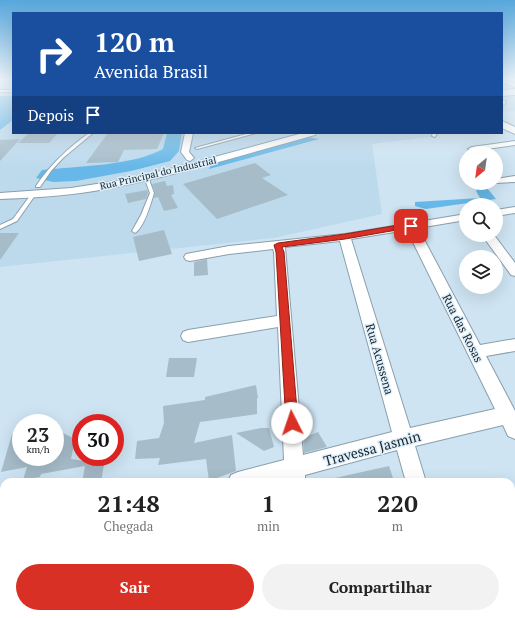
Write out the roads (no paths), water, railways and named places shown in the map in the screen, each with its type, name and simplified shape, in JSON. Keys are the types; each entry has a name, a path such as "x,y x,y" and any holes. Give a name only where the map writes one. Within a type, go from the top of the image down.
{"main road":[{"path":"503,124 515,130"}],"street":[{"path":"189,134 185,152 190,158"},
{"name":"Rua Principal do Industrial","path":"0,196 123,175 283,134"},
{"name":"Rua Principal do Industrial","path":"0,188 36,190 93,188 146,177 308,134"},
{"path":"494,146 515,143"},
{"path":"503,180 515,179"},
{"path":"503,212 515,210"},
{"path":"190,257 228,250 345,237 459,218"},
{"name":"Rua das Rosas","path":"411,226 511,423"},
{"name":"Rua Acussena","path":"345,237 415,478"},
{"path":"493,242 514,270"},
{"path":"278,245 280,252 295,475"},
{"path":"188,336 284,320"},
{"path":"475,352 515,345"},
{"name":"Travessa Jasmin","path":"271,478 295,475 403,439 511,423"}],"lane":[{"path":"0,227 15,220 36,190 46,172 60,157 90,134"},
{"path":"197,148 250,134"},
{"path":"134,231 144,215 152,193 146,177"}]}
